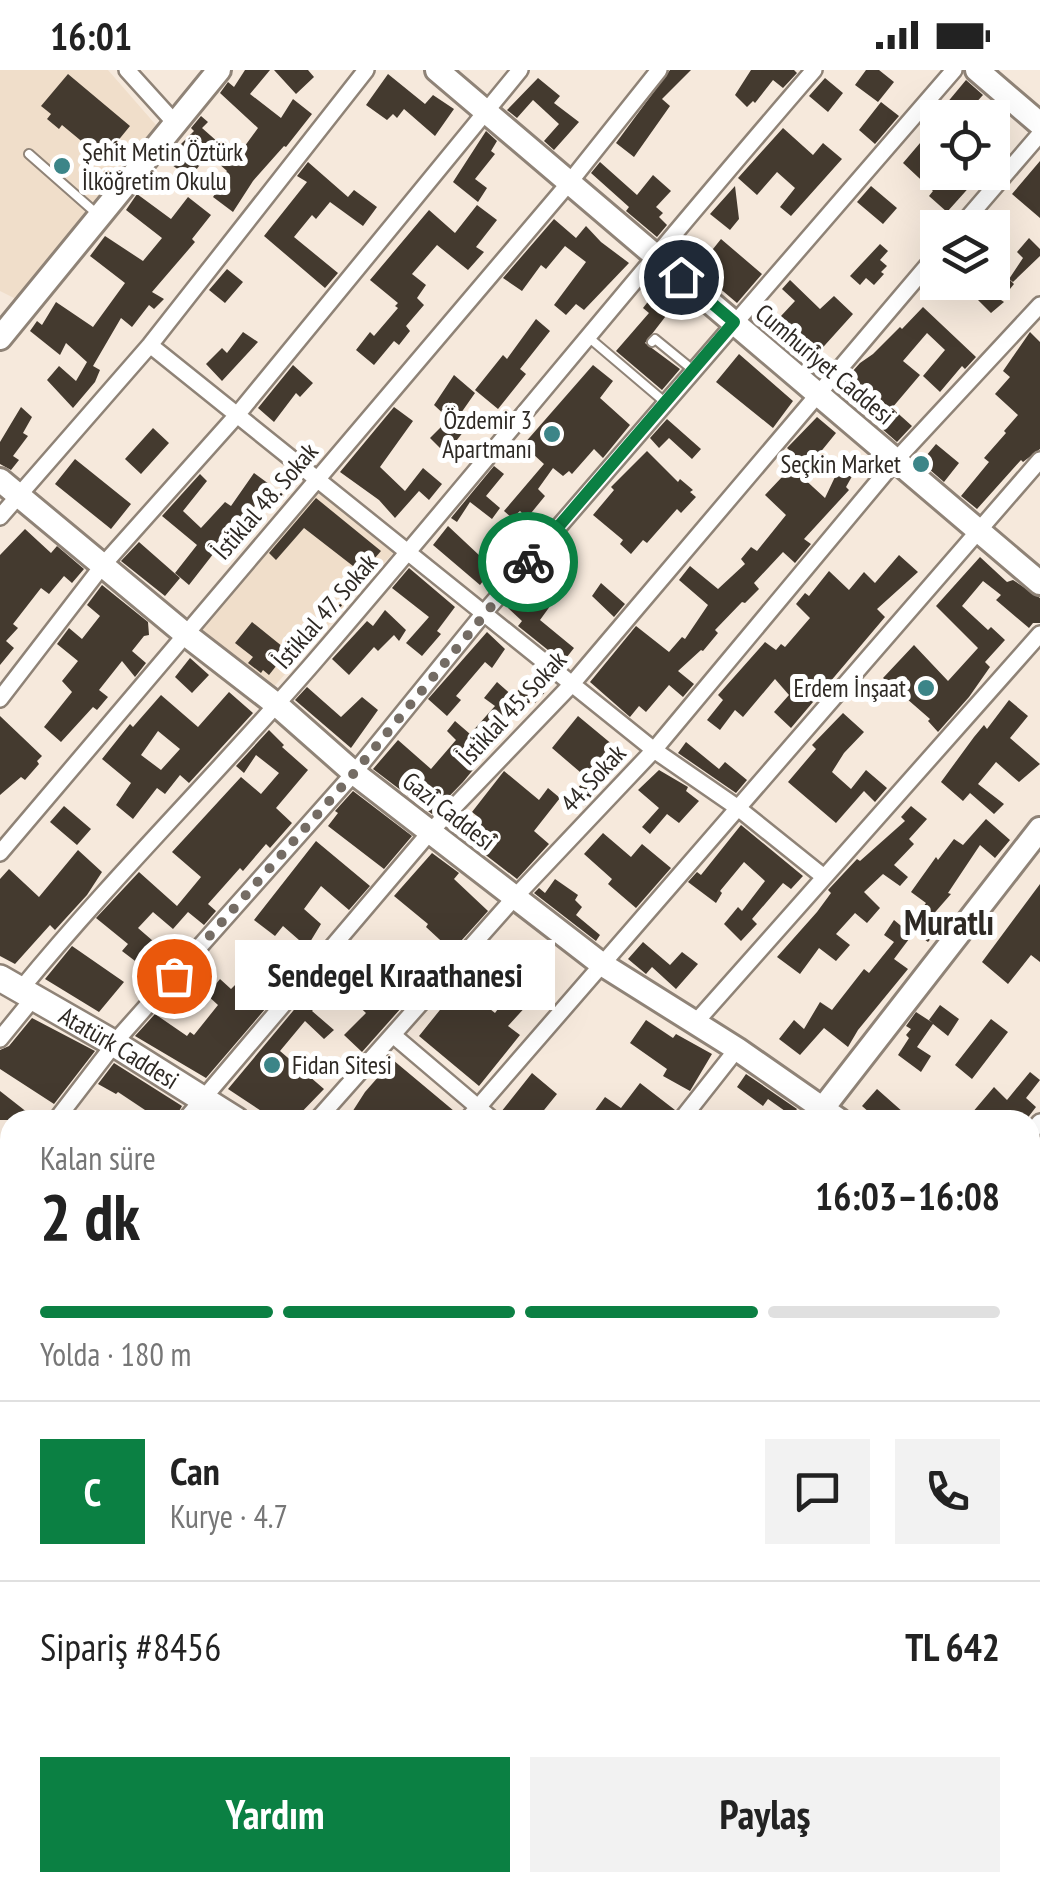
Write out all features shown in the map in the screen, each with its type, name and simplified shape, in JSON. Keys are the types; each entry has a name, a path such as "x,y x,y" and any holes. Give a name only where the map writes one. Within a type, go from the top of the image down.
{"main road":[{"name":"Atatürk Caddesi","path":"19,988 219,1110"}],"street":[{"path":"127,70 176,124"},
{"path":"0,338 9,312 100,216 220,70"},
{"path":"0,517 9,487 150,345 366,70"},
{"name":"Cumhuriyet Caddesi","path":"437,70 1040,583"},
{"path":"0,699 103,565 237,415 520,70"},
{"name":"İstiklal 48. Sokak","path":"0,854 660,70"},
{"name":"İstiklal 47. Sokak","path":"0,1040 19,988 277,705 814,70"},
{"path":"64,1110 116,1044 354,773 484,613 954,70"},
{"path":"978,70 1040,124"},
{"path":"975,210 1040,134"},
{"name":"İstiklal 45. Sokak","path":"193,1110 430,832 572,684 920,273"},
{"name":"44. Sokak","path":"326,1110 515,897 654,750 896,460 1040,304"},
{"path":"150,345 654,750 738,808 824,877"},
{"path":"476,1110 1040,460"},
{"name":"Gazi Caddesi","path":"9,487 277,705 354,773 600,964 738,1049 817,1110"},
{"path":"695,1024 1040,634"},
{"path":"830,1110 1040,830"},
{"path":"393,1035 469,1110"},
{"path":"690,1110 738,1049"}],"lane":[{"path":"29,154 100,216"},
{"path":"587,336 660,398"},
{"path":"652,342 655,339 693,370"}],"shaded area":[{"name":"Şehit Metin Öztürk İlköğretim Okulu","path":"0,70 108,70 156,125 16,299 0,291"},
{"path":"317,484 396,550 270,691 196,630"}],"building":[{"path":"245,70 270,70 250,94 281,118 293,99 312,114 253,181 233,212 213,197 228,176 208,154 190,178 165,160 194,131 191,128 201,116 208,122 202,128 236,158 258,128 220,93 228,82 234,87"},
{"path":"274,70 308,70 314,77 296,94"},
{"path":"670,70 691,70 662,99 670,106 634,157 616,143"},
{"path":"751,70 797,73 783,88 773,80 747,107 735,95"},
{"path":"866,70 879,70 894,82 878,102 855,85"},
{"name":"Şehit Metin Öztürk İlköğretim Okulu","path":"68,74 130,126 103,159 62,125 59,129 47,119 51,114 41,106"},
{"path":"388,74 425,104 433,95 454,109 435,136 404,109 397,118 393,114 387,120 366,105"},
{"path":"538,78 560,96 554,103 579,122 554,150 544,141 559,124 533,100 517,118 507,110"},
{"path":"825,78 843,93 828,112 809,96"},
{"path":"966,80 983,95 978,100 949,100"},
{"path":"881,102 899,116 875,144 859,130"},
{"path":"783,128 813,155 823,143 842,159 791,216 780,207 795,188 777,172 757,195 738,178"},
{"path":"486,131 497,141 491,151 495,154 475,179 487,188 478,202 453,182"},
{"path":"920,143 920,179 903,163"},
{"path":"1040,161 1040,218 1012,194"},
{"path":"308,162 348,197 354,190 377,207 363,226 330,202 316,219 312,215 294,237 338,273 325,288 264,236 307,182 297,176"},
{"path":"600,162 637,195 653,175 671,191 656,207 667,225 657,237 591,173"},
{"path":"735,186 739,219 730,230 710,214"},
{"path":"871,186 897,208 883,224 857,202"},
{"path":"967,190 949,210 929,196 933,191"},
{"path":"137,194 171,219 188,197 211,215 192,239 195,242 152,292 164,299 154,309 149,305 132,327 121,318 93,366 100,370 95,382 73,408 47,380 59,366 76,381 87,362 66,343 60,355 30,331 37,321 42,325 56,302 93,327 125,283 90,256 105,236 143,261 162,238 126,210"},
{"path":"477,205 497,220 476,247 484,252 468,270 437,245 412,274 426,285 417,298 424,305 406,326 410,331 399,345 394,341 374,365 356,350 370,332 374,336 398,303 370,280 429,210 455,233"},
{"path":"554,219 576,238 586,226 629,263 584,310 576,304 566,315 554,305 586,262 565,246 546,269 541,265 522,291 503,278"},
{"path":"1029,238 1040,249 1040,256 1013,282 1010,278 1023,258 1017,252"},
{"path":"721,239 762,274 737,303 697,269"},
{"path":"880,244 888,251 880,260 887,266 881,272 884,274 874,285 866,278 860,285 850,276"},
{"path":"227,269 243,282 225,303 209,290"},
{"path":"790,280 820,309 834,296 853,314 807,365 767,331 795,301 782,289"},
{"path":"661,285 679,299 645,343 680,369 662,390 616,351 649,313 643,308"},
{"path":"978,300 1004,302 991,313"},
{"path":"923,307 976,357 965,369 962,366 940,392 923,376 945,350 927,333 903,361 920,375 892,408 912,426 897,442 873,421 887,406 865,384 850,402 836,390"},
{"path":"536,319 550,331 520,369 526,374 498,409 475,390 503,355 507,359"},
{"path":"243,332 258,342 222,381 206,364 222,348 227,353"},
{"path":"1030,332 1040,342 1040,449 1021,460 977,509 961,496 989,462 984,458 1018,415 995,394 1010,377 1003,371"},
{"path":"739,354 793,401 773,428 716,382"},
{"path":"293,365 313,383 300,397 296,393 274,422 258,408"},
{"path":"593,365 613,381 600,398 630,425 603,458 594,449 572,474 569,471 563,476 553,468 538,489 545,496 527,518 520,511 512,518 504,511 544,464 523,445"},
{"path":"454,375 475,393 454,423 464,431 446,454 430,438 449,419 434,405"},
{"path":"21,407 32,417 23,433 28,436 13,456 19,460 11,470 0,464 0,442"},
{"path":"394,407 413,421 380,467 405,491 423,468 442,484 429,500 419,491 395,518 379,500 340,472"},
{"path":"817,417 836,433 801,476 825,498 843,460 855,471 846,487 849,490 804,539 811,544 795,563 783,552 754,583 759,589 715,630 718,633 703,651 678,671 694,684 683,697 669,685 646,712 639,706 630,717 590,682 636,626 669,652 682,637 685,639 708,605 679,580 690,566 718,589 745,564 741,559 751,547 757,551 786,515 765,495 799,459 787,448"},
{"path":"667,419 701,449 692,459 669,438 659,448 650,438"},
{"path":"153,428 169,443 141,474 125,459"},
{"path":"936,444 959,463 944,482 921,462"},
{"path":"647,451 678,482 680,479 693,490 690,492 696,497 681,513 677,509 647,543 643,540 631,554 620,544 623,540 593,515 614,490 611,487"},
{"path":"75,459 131,504 111,529 55,484"},
{"path":"494,466 504,474 486,496 500,508 492,519 470,502 457,522 451,518"},
{"path":"254,473 269,484 236,535 231,531 189,585 175,573 197,545 162,516 200,474 207,481 183,511 201,528 225,502 231,506"},
{"path":"316,498 381,551 362,573 304,528 276,560 269,553"},
{"path":"448,526 480,556 484,551 496,564 480,585 433,545"},
{"path":"25,529 51,553 57,546 84,569 72,583 64,576 49,594 41,588 13,624 18,628 6,641 14,648 0,665 0,555"},
{"path":"139,542 180,578 165,596 121,561"},
{"path":"899,555 918,572 877,609 885,617 791,728 774,712 789,695 775,679 743,717 735,710 720,730 707,720 723,700 718,695 765,642 776,650 781,644 785,647 810,618 796,604 805,593 809,596 829,571 849,590 864,572 875,583"},
{"path":"980,557 1007,582 1013,580 1040,598 1040,623 1029,628 996,600 1001,595 983,581 962,606 1005,640 985,662 990,667 969,697 938,732 930,719 883,678 914,645 948,681 978,648 936,606"},
{"path":"409,568 455,607 437,631 441,634 422,656 406,643 429,617 392,588"},
{"path":"548,569 566,584 540,620 574,648 563,662 518,626 522,621 508,608 524,590 529,594"},
{"path":"601,583 625,604 614,617 592,596"},
{"path":"102,585 148,622 149,635 132,651 146,663 135,677 122,661 99,690 108,697 97,710 93,707 61,742 44,727 72,692 62,681 78,661 57,644 69,628 82,639 100,616 87,605"},
{"path":"385,610 406,630 399,641 394,635 378,651 374,647 349,675 332,659 367,621 373,626"},
{"path":"252,622 288,651 269,675 248,663 253,657 235,643"},
{"path":"487,632 505,649 492,668 485,662 456,696 461,700 447,716 428,699"},
{"path":"190,658 209,675 192,693 175,677"},
{"path":"533,674 549,688 535,703 531,699 511,720 478,757 481,760 463,782 432,814 373,769 398,740 431,769 456,740 447,731 455,721 470,734 495,706 484,698 497,682 513,696"},
{"path":"307,687 341,717 362,697 378,710 351,748 295,700"},
{"path":"229,692 253,713 189,783 180,775 165,794 157,788 133,819 116,805 131,783 102,759 130,724 133,727 161,695 198,727","holes":["158,731 180,749 161,770 141,755"]},
{"path":"1009,700 1028,716 1010,738 1040,764 1019,782 996,762 978,784 1004,804 994,814 970,793 963,801 941,782 974,737 984,725 987,729"},
{"path":"843,713 864,732 832,772 851,789 866,770 887,788 875,802 864,791 836,823 788,782 816,749 812,745"},
{"path":"0,716 42,756 25,780 21,777 0,795"},
{"path":"578,716 625,755 585,806 572,794 587,778 552,748"},
{"path":"269,730 308,770 276,808 292,823 270,848 266,844 243,871 240,868 208,904 216,911 204,925 188,912 173,929 153,912 138,928 174,959 154,981 136,969 139,964 122,951 128,944 96,918 139,872 177,906 201,877 172,852 241,777 261,794 279,773 256,755 244,773 236,766"},
{"path":"686,742 719,769 725,762 747,780 736,793 678,753"},
{"path":"659,770 688,787 686,791 699,801 679,823 667,814 650,834 642,827 659,808 638,790"},
{"path":"504,771 539,800 548,788 560,798 534,831 549,844 517,879 461,836 477,816 472,812"},
{"path":"353,791 412,836 384,869 328,826 338,813 335,811"},
{"path":"64,806 91,829 77,845 50,822"},
{"path":"911,806 927,819 909,839 914,844 894,865 908,877 900,886 883,874 864,892 880,908 867,923 855,913 836,934 850,945 836,961 819,948 800,974 777,957 817,912 831,893 828,890 857,859 860,861 905,821 901,817"},
{"path":"986,819 1010,840 995,858 980,845 948,893 951,894 930,918 941,927 928,942 908,927 926,903 911,892 954,839 963,845"},
{"path":"741,825 803,876 791,889 783,883 752,919 757,924 741,941 724,924 738,907 742,911 765,881 744,862 720,891 716,903 688,882 697,872 701,875"},
{"path":"603,833 631,857 642,844 671,868 636,908 608,884 612,879 584,854"},
{"path":"316,841 370,886 349,910 321,886 304,909 321,924 307,947 283,926 275,936 254,920"},
{"path":"78,850 102,872 87,895 55,930 50,925 15,964 0,956 0,879 9,869 39,897"},
{"path":"432,853 459,873 454,879 488,911 452,951 426,927 428,924 394,896"},
{"path":"555,879 578,895 575,900 582,907 576,915 600,935 596,941 534,893 539,888 545,893"},
{"path":"1040,884 1040,962 1031,955 1008,984 982,962"},
{"path":"894,920 912,935 894,959 908,969 848,1047 824,1028 800,1055 779,1039 794,1020 804,1029 820,1002 832,1010 864,969 869,973 894,942 884,935"},
{"path":"643,942 670,965 682,952 698,964 676,989 652,967 646,974 628,959"},
{"path":"72,946 124,982 99,1012 45,979"},
{"path":"364,956 410,998 362,1052 344,1035 366,1013 337,986"},
{"name":"Fidan Sitesi","path":"323,975 336,984 312,1011 334,1030 324,1039 305,1021 280,1051 324,1089 304,1110 260,1110 228,1089"},
{"path":"220,979 231,989 237,983 266,1008 206,1078 135,1036 155,1014 187,1036 190,1032 194,1035 218,1005 207,995"},
{"path":"460,985 495,1013 513,988 529,1003 508,1026 520,1035 479,1086 419,1036"},
{"path":"940,1005 959,1019 948,1036 933,1024 917,1047 931,1056 921,1072 898,1055 909,1038 906,1035 911,1029 906,1026 916,1012 933,1023 929,1020"},
{"path":"32,1018 95,1051 54,1104 0,1069 0,1050 9,1046"},
{"path":"991,1019 1008,1032 972,1079 955,1065"},
{"path":"646,1020 673,1038 676,1034 712,1054 690,1091 663,1076 667,1069 630,1043"},
{"path":"393,1060 453,1110 353,1110"},
{"path":"114,1063 182,1106 180,1110 145,1110 98,1084"},
{"path":"1030,1072 1040,1080 1026,1098 1036,1107 1034,1110 974,1110 994,1087 1007,1100"},
{"path":"532,1073 557,1094 544,1110 503,1110"},
{"path":"746,1074 797,1109 784,1110 768,1099 763,1106 737,1087"},
{"path":"640,1083 675,1110 595,1110 605,1097 621,1108"},
{"path":"877,1089 901,1110 867,1110 862,1106"},
{"path":"0,1091 24,1110 0,1110"}],"way so far":[{"path":"174,976 354,773 528,562"}],"place":[{"name":"Şehit Metin Öztürk İlköğretim Okulu","path":"62,166"},
{"name":"Özdemir 3 Apartmanı","path":"552,434"},
{"name":"Seçkin Market","path":"921,464"},
{"name":"Erdem İnşaat","path":"926,688"},
{"name":"Sendegel Kıraathanesi","path":"174,976"},
{"name":"Fidan Sitesi","path":"272,1065"}],"district":[{"name":"Muratlı","path":"949,922"}],"route":[{"path":"528,562 734,322 681,277"}]}
